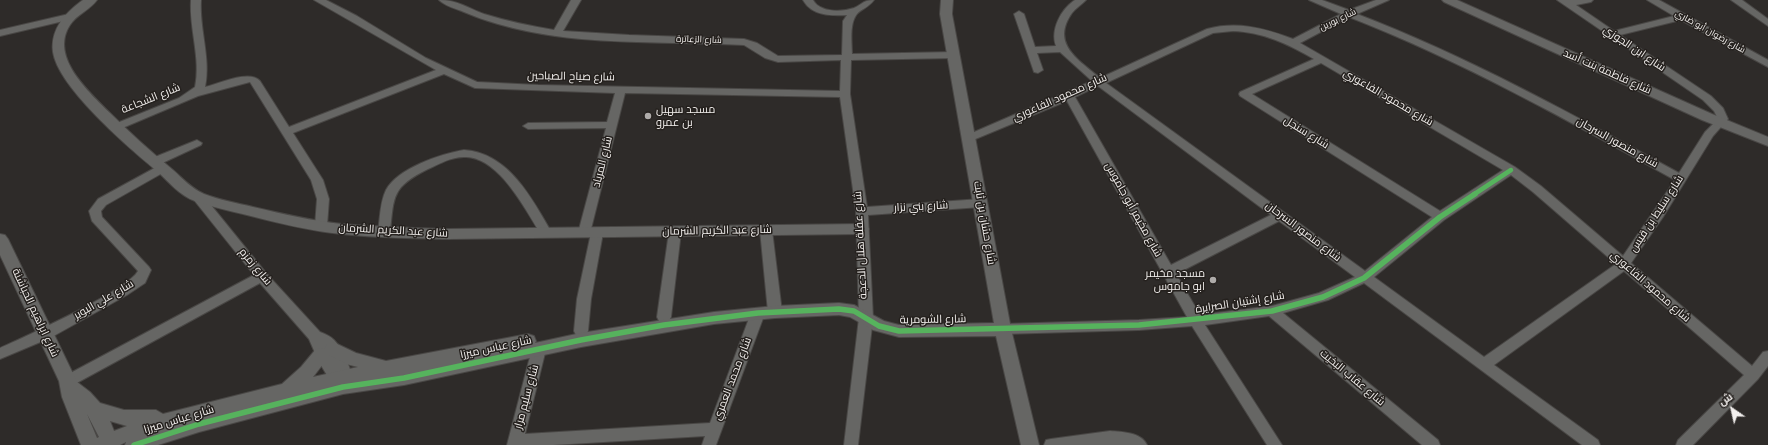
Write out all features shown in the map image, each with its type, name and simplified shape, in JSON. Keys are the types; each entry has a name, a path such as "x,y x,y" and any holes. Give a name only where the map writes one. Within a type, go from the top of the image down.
{"street":[{"name":"شارع عبد الكريم الشرمان","path":"91,0 69,17 62,26 59,34 59,54 61,61 85,94 116,126 158,165 198,197 241,210 321,226 384,232 448,234 861,229"},
{"name":"شارع الشجاعة","path":"116,126 194,94 200,88 203,73 195,14 196,0"},
{"name":"شارع صياح الصباحين","path":"319,0 443,71 467,82 480,85 621,90 845,94"},
{"name":"شارع الزعاترة","path":"444,0 490,20 534,31 556,34 744,42 752,43 766,56 774,59 954,55"},
{"path":"556,34 576,0"},
{"path":"808,0 814,10 837,12 851,16 866,6 869,0"},
{"name":"شارع حسّان بن ثابت","path":"947,0 946,14 1003,329 1030,445"},
{"name":"شارع منصور السرحان","path":"1314,0 1350,13 1523,92 1680,178"},
{"name":"شارع بورين","path":"1293,43 1350,13 1384,0"},
{"name":"شارع فاطمة بنت أسد","path":"1448,0 1707,117 1768,142"},
{"path":"1565,2 1588,0"},
{"name":"شارع رضوان أبو ضاري","path":"1652,0 1768,64"},
{"path":"1736,0 1768,23"},
{"path":"1031,50 1062,49 1059,40 1060,27 1065,16 1077,1"},
{"name":"شارع ابن الجوزي","path":"1565,2 1707,98 1722,115 1721,123"},
{"path":"1019,14 1038,70"},
{"name":"شارع عقلة هلال الدعجة","path":"851,16 845,94 861,207 865,312 851,445"},
{"path":"0,33 69,17"},
{"path":"1613,34 1682,17"},
{"name":"شارع محمود الفاعوري","path":"969,138 1069,96 1155,55 1210,31 1222,28 1257,29 1293,43 1511,170 1536,189 1753,375"},
{"name":"شارع منصور السرحان","path":"1062,49 1099,82 1281,215 1364,278 1485,364 1593,445"},
{"name":"شارع سنجل","path":"1322,60 1244,94 1440,217"},
{"path":"287,131 443,71"},
{"path":"194,94 237,80 252,79 255,81 314,173 321,189 323,199 321,226"},
{"name":"شارع المرباد","path":"581,331 591,233 612,125 621,90"},
{"name":"شارع مخيمر أبو جاموس","path":"1069,96 1196,321 1275,445"},
{"path":"1707,98 1707,117"},
{"name":"شارع سليط بن قيس","path":"1485,364 1624,264 1659,214 1680,178 1709,134 1721,123"},
{"path":"528,126 612,125"},
{"path":"158,165 197,143"},
{"path":"384,232 390,193 394,185 400,180 434,163 464,153 488,161 507,177 519,191 546,233"},
{"name":"شارع علي البوير","path":"45,334 133,285 144,275 145,270 143,267 96,218 94,214 96,208 102,202 158,165"},
{"name":"شارع إشتيان الصرايرة","path":"1003,329 1139,325 1196,321 1272,311 1323,297 1364,278 1440,217 1511,170"},
{"name":"شارع زمزم","path":"198,197 262,276 315,336 327,352 342,382"},
{"name":"شارع بني نزار","path":"861,207 980,200"},
{"path":"1168,272 1281,215"},
{"path":"766,230 775,307"},
{"path":"664,321 676,232"},
{"name":"شارع ابراهيم الحباشنة","path":"0,239 5,260 45,334 69,384 71,397 90,445"},
{"path":"69,384 262,276"},
{"name":"شارع عباس ميرزا","path":"107,444 132,431 178,415 286,390 342,382 404,378 664,321 758,313 775,307"},
{"name":"شارع عباس ميرزا","path":"134,445 387,367 581,331 775,307 839,309 865,312"},
{"name":"شارع عقاب البخيت","path":"1272,311 1433,445"},
{"name":"شارع الشومرية","path":"865,312 888,330 1003,329"},
{"name":"شارع محمد العمري","path":"709,445 758,313"},
{"path":"0,354 45,334"},
{"name":"شارع سليم مرار","path":"514,443 528,396 539,349"},
{"path":"286,390 327,352 387,367"},
{"path":"1683,445 1753,375 1768,356"},
{"name":"شارع ابراهيم الحباشنة","path":"69,384 80,392 92,409 107,444"},
{"path":"92,409 112,416 137,419 178,415"},
{"path":"170,445 199,424"},
{"path":"514,443 714,429"},
{"path":"1051,445 1104,438 1122,438 1140,445"}],"cycle path":[{"path":"134,445 199,424 343,387 404,378 581,340 664,325 758,313 839,309 854,311 879,326 899,331 1139,325 1236,316 1272,311 1323,297 1364,278 1440,217 1511,170"}],"place":[{"name":"مسجد سهيل بن عمرو","path":"648,116"},
{"name":"مسجد مخيمر ابو جاموس","path":"1213,280"}]}
